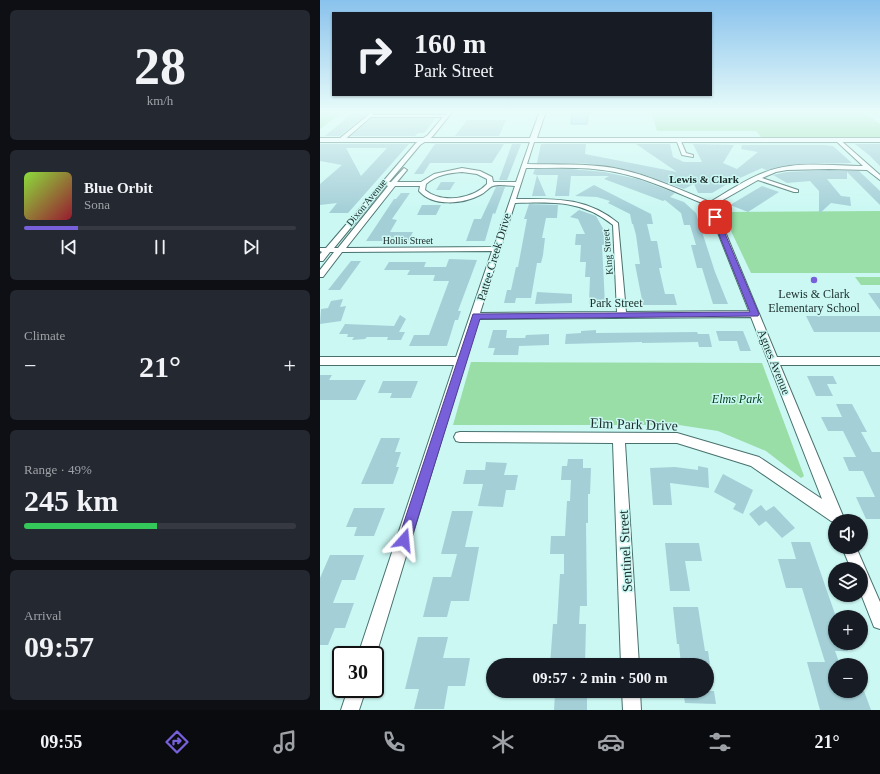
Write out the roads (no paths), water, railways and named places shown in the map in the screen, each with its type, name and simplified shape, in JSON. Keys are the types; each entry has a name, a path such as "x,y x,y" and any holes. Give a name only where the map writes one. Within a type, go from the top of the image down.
{"street":[{"name":"Dixon Avenue","path":"320,259 324,250 418,144"},
{"name":"Dixon Avenue","path":"320,275 424,144"},
{"name":"Pattee Creek Drive","path":"370,646 460,361 531,144"},
{"path":"680,144 684,154 691,156"},
{"path":"842,144 880,178"},
{"path":"524,166 588,167 617,170 635,175 710,204 769,172 794,168 868,168"},
{"path":"462,170 484,174 490,178 490,184 485,190 474,196 449,200 427,195 422,191 423,184 428,179 439,174 462,170"},
{"path":"757,178 796,191"},
{"path":"384,184 423,184"},
{"path":"490,184 518,184"},
{"name":"King Street","path":"512,201 569,202 582,204 594,208 616,224 622,316"},
{"name":"Agnes Avenue","path":"710,204 835,514"},
{"name":"Hollis Street","path":"324,250 497,249"},
{"name":"Park Street","path":"476,316 755,314"},
{"path":"320,361 460,361"},
{"path":"774,361 880,361"},
{"name":"Elm Park Drive","path":"460,437 677,438 755,461 831,514"},
{"name":"Sentinel Street","path":"619,437 630,658"},
{"path":"868,585 874,593 880,621"},
{"path":"350,710 353,698"},
{"path":"631,698 632,710"}],"place":[{"name":"Lewis & Clark Elementary School","path":"814,280"}],"district":[{"name":"Lewis & Clark","path":"704,179"}],"park label":[{"name":"Elms Park","path":"737,399"}]}
